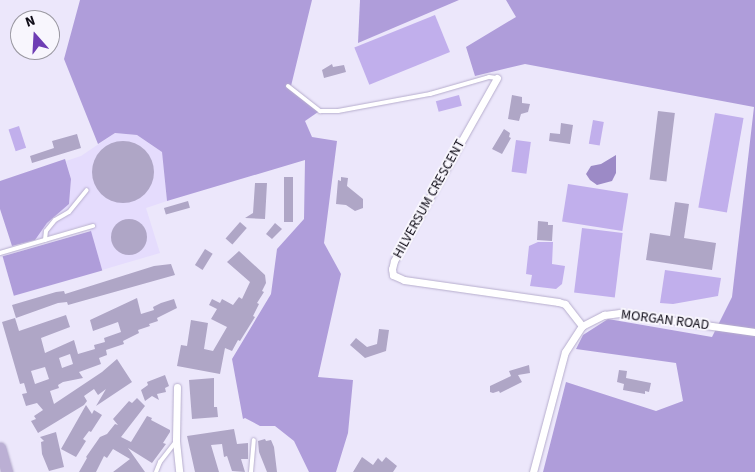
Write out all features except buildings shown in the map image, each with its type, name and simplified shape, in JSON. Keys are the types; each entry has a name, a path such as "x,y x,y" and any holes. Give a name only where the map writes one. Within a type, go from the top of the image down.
{"main road":[{"path":"0,448 7,472"}],"street":[{"name":"HILVERSUM CRESCENT","path":"497,78 394,261 392,269 394,275 404,280 566,304 582,326"},
{"name":"MORGAN ROAD","path":"582,326 604,315 620,313 755,332"},
{"path":"533,472 565,352 582,326"},
{"path":"177,387 176,441 179,472"}],"lane":[{"path":"288,86 320,111 338,111 430,94 489,77 497,78"},
{"path":"45,240 46,231 56,220 70,212 87,190"},
{"path":"0,253 93,226"},
{"path":"251,472 254,440"},
{"path":"156,472 160,462 176,441"}],"shaded area":[{"path":"80,0 312,0 291,86 321,110 305,121 312,137 337,141 324,243 341,274 318,377 353,380 348,433 336,472 309,472 294,441 275,426 260,426 245,418 243,419 232,359 271,294 277,249 304,219 305,160 167,201 162,152 137,135 115,133 98,144 64,59"},
{"path":"360,0 459,0 358,43"},
{"path":"506,0 755,0 755,472 543,472 566,382 656,411 683,401 676,363 576,349 583,335 608,319 712,337 732,297 754,107 525,64 475,76 466,47 516,17"},
{"path":"435,15 450,52 369,85 354,48"},
{"path":"459,95 462,106 439,112 436,101"},
{"path":"715,113 744,118 727,213 698,208"},
{"path":"593,120 604,122 600,146 589,144"},
{"path":"19,126 26,148 16,151 9,129"},
{"path":"115,133 137,135 162,152 167,201 146,208 160,253 102,270 88,224 35,240 47,223 69,204 71,179 66,161 81,156"},
{"path":"516,140 531,142 526,174 512,172"},
{"path":"616,155 616,173 612,181 597,185 590,180 586,174 591,166 601,164"},
{"path":"65,159 71,179 69,204 47,223 35,240 12,246 0,209 0,181"},
{"path":"568,184 628,194 622,231 562,222"},
{"path":"582,228 623,233 615,298 574,293"},
{"path":"91,231 102,270 14,296 3,256"},
{"path":"538,242 553,242 552,264 565,266 562,284 556,289 530,286 532,275 526,274 529,246"},
{"path":"665,270 721,278 718,296 673,304 660,303"}]}
